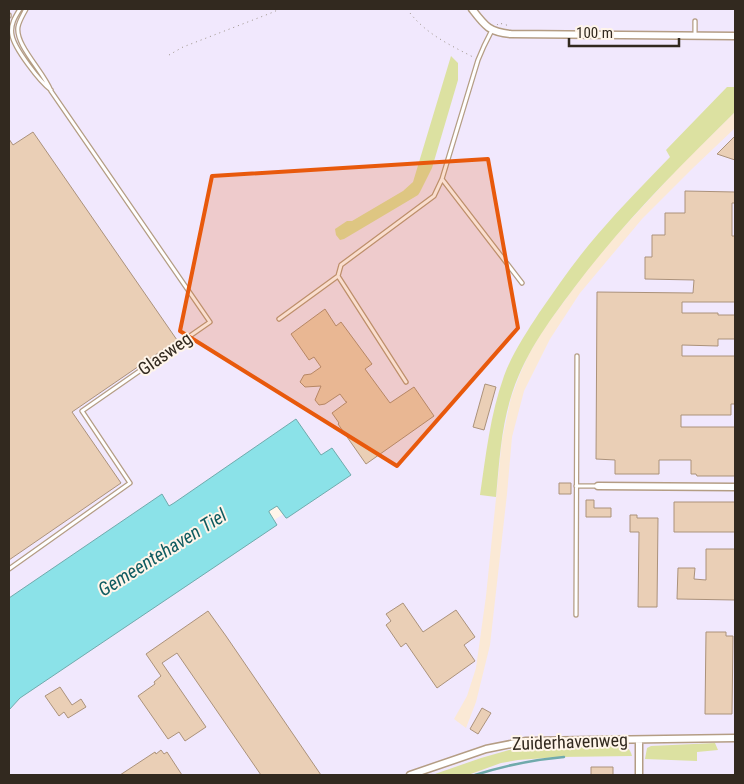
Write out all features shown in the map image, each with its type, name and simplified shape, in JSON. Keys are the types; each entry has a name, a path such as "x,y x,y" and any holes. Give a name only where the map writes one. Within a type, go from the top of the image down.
{"street":[{"path":"472,9 492,30 511,34 735,36"},
{"path":"598,486 735,487"},
{"name":"Zuiderhavenweg","path":"410,775 508,743 544,740 735,738"},
{"path":"639,740 639,775"}],"lane":[{"path":"14,41 13,21 20,9"},
{"name":"Glasweg","path":"9,569 130,483 82,411 210,322 51,91 18,38 18,24 26,9"},
{"path":"695,21 695,36"},
{"path":"280,319 338,276 341,265 434,196 442,179 478,60 492,30"},
{"name":"Glasweg","path":"9,35 43,85 51,91"},
{"path":"442,179 522,283"},
{"path":"338,276 406,382"},
{"path":"576,615 577,356"},
{"path":"576,486 598,486"}],"path":[{"path":"169,55 183,47 280,9"},
{"path":"407,9 422,26 434,35 478,60"}],"highlighted area":[{"path":"488,159 518,328 397,466 180,331 212,176"}],"shaded area":[{"path":"9,9 735,9 735,775 9,775 9,698 14,693 342,475 170,517 9,603"},
{"path":"735,112 735,128 642,219 580,293 550,339 524,391 512,437 490,645 476,702 466,728 454,719 467,696 476,668 486,596 502,440 511,398 520,374 543,330 596,258 680,166"}],"green space":[{"path":"451,56 458,63 458,80 432,168 420,192 408,201 340,240 336,235 335,229 403,191 413,182"},
{"path":"727,87 735,87 735,112 672,175 611,241 554,314 537,341 515,384 510,400 504,424 496,497 480,495 495,405 507,368 524,336 590,243 670,157 666,150"},
{"path":"715,743 718,750 697,752 697,761 645,759 647,748 651,746"},
{"path":"619,746 628,748 632,756 559,757 518,760 501,763 468,775 432,775 509,750"}],"water":[{"name":"Gemeentehaven Tiel","path":"296,419 321,455 332,448 351,475 287,518 277,506 269,511 277,525 20,698 9,710 9,598 162,494 169,506"}],"building":[{"path":"33,132 177,340 72,412 121,483 9,560 9,139 13,145"},
{"path":"735,136 735,160 717,154"},
{"path":"685,191 735,192 735,203 732,203 732,236 735,236 735,302 682,302 682,313 735,315 735,339 718,339 718,346 682,345 682,356 735,356 735,404 731,404 731,415 681,415 681,427 735,427 735,476 697,476 696,474 691,474 691,460 659,460 659,474 615,474 615,460 596,459 597,292 693,293 694,280 645,279 645,257 652,257 652,235 665,235 665,213 685,213"},
{"path":"325,309 336,326 341,322 372,364 365,369 390,403 414,387 434,416 366,464 332,413 347,402 340,394 325,404 319,405 315,400 321,386 305,387 300,382 304,375 311,374 321,367 314,357 309,360 291,334"},
{"path":"485,384 496,387 484,430 473,427"},
{"path":"559,483 571,483 571,494 559,494"},
{"path":"586,500 594,500 594,508 611,508 611,517 586,517"},
{"path":"674,502 735,502 735,532 674,532"},
{"path":"630,515 637,515 637,518 658,518 657,607 638,607 639,532 630,532"},
{"path":"706,549 735,549 735,600 677,599 678,568 695,568 694,579 706,580"},
{"path":"403,603 423,632 456,610 475,637 464,645 475,661 437,688 406,643 401,647 386,625 391,621 386,614"},
{"path":"208,611 321,775 261,775 177,653 162,663 206,727 185,741 179,732 168,739 138,696 155,684 154,682 161,676 146,654"},
{"path":"706,632 726,632 726,636 733,636 732,714 705,714"},
{"path":"60,687 72,705 81,699 86,707 68,718 64,712 59,716 45,696"},
{"path":"482,708 491,713 478,734 470,729"},
{"path":"161,750 164,754 167,752 182,775 120,775 155,752 156,754"},
{"path":"591,767 613,767 613,775 591,775"}],"waterway":[{"path":"475,775 519,763 564,757"}]}
